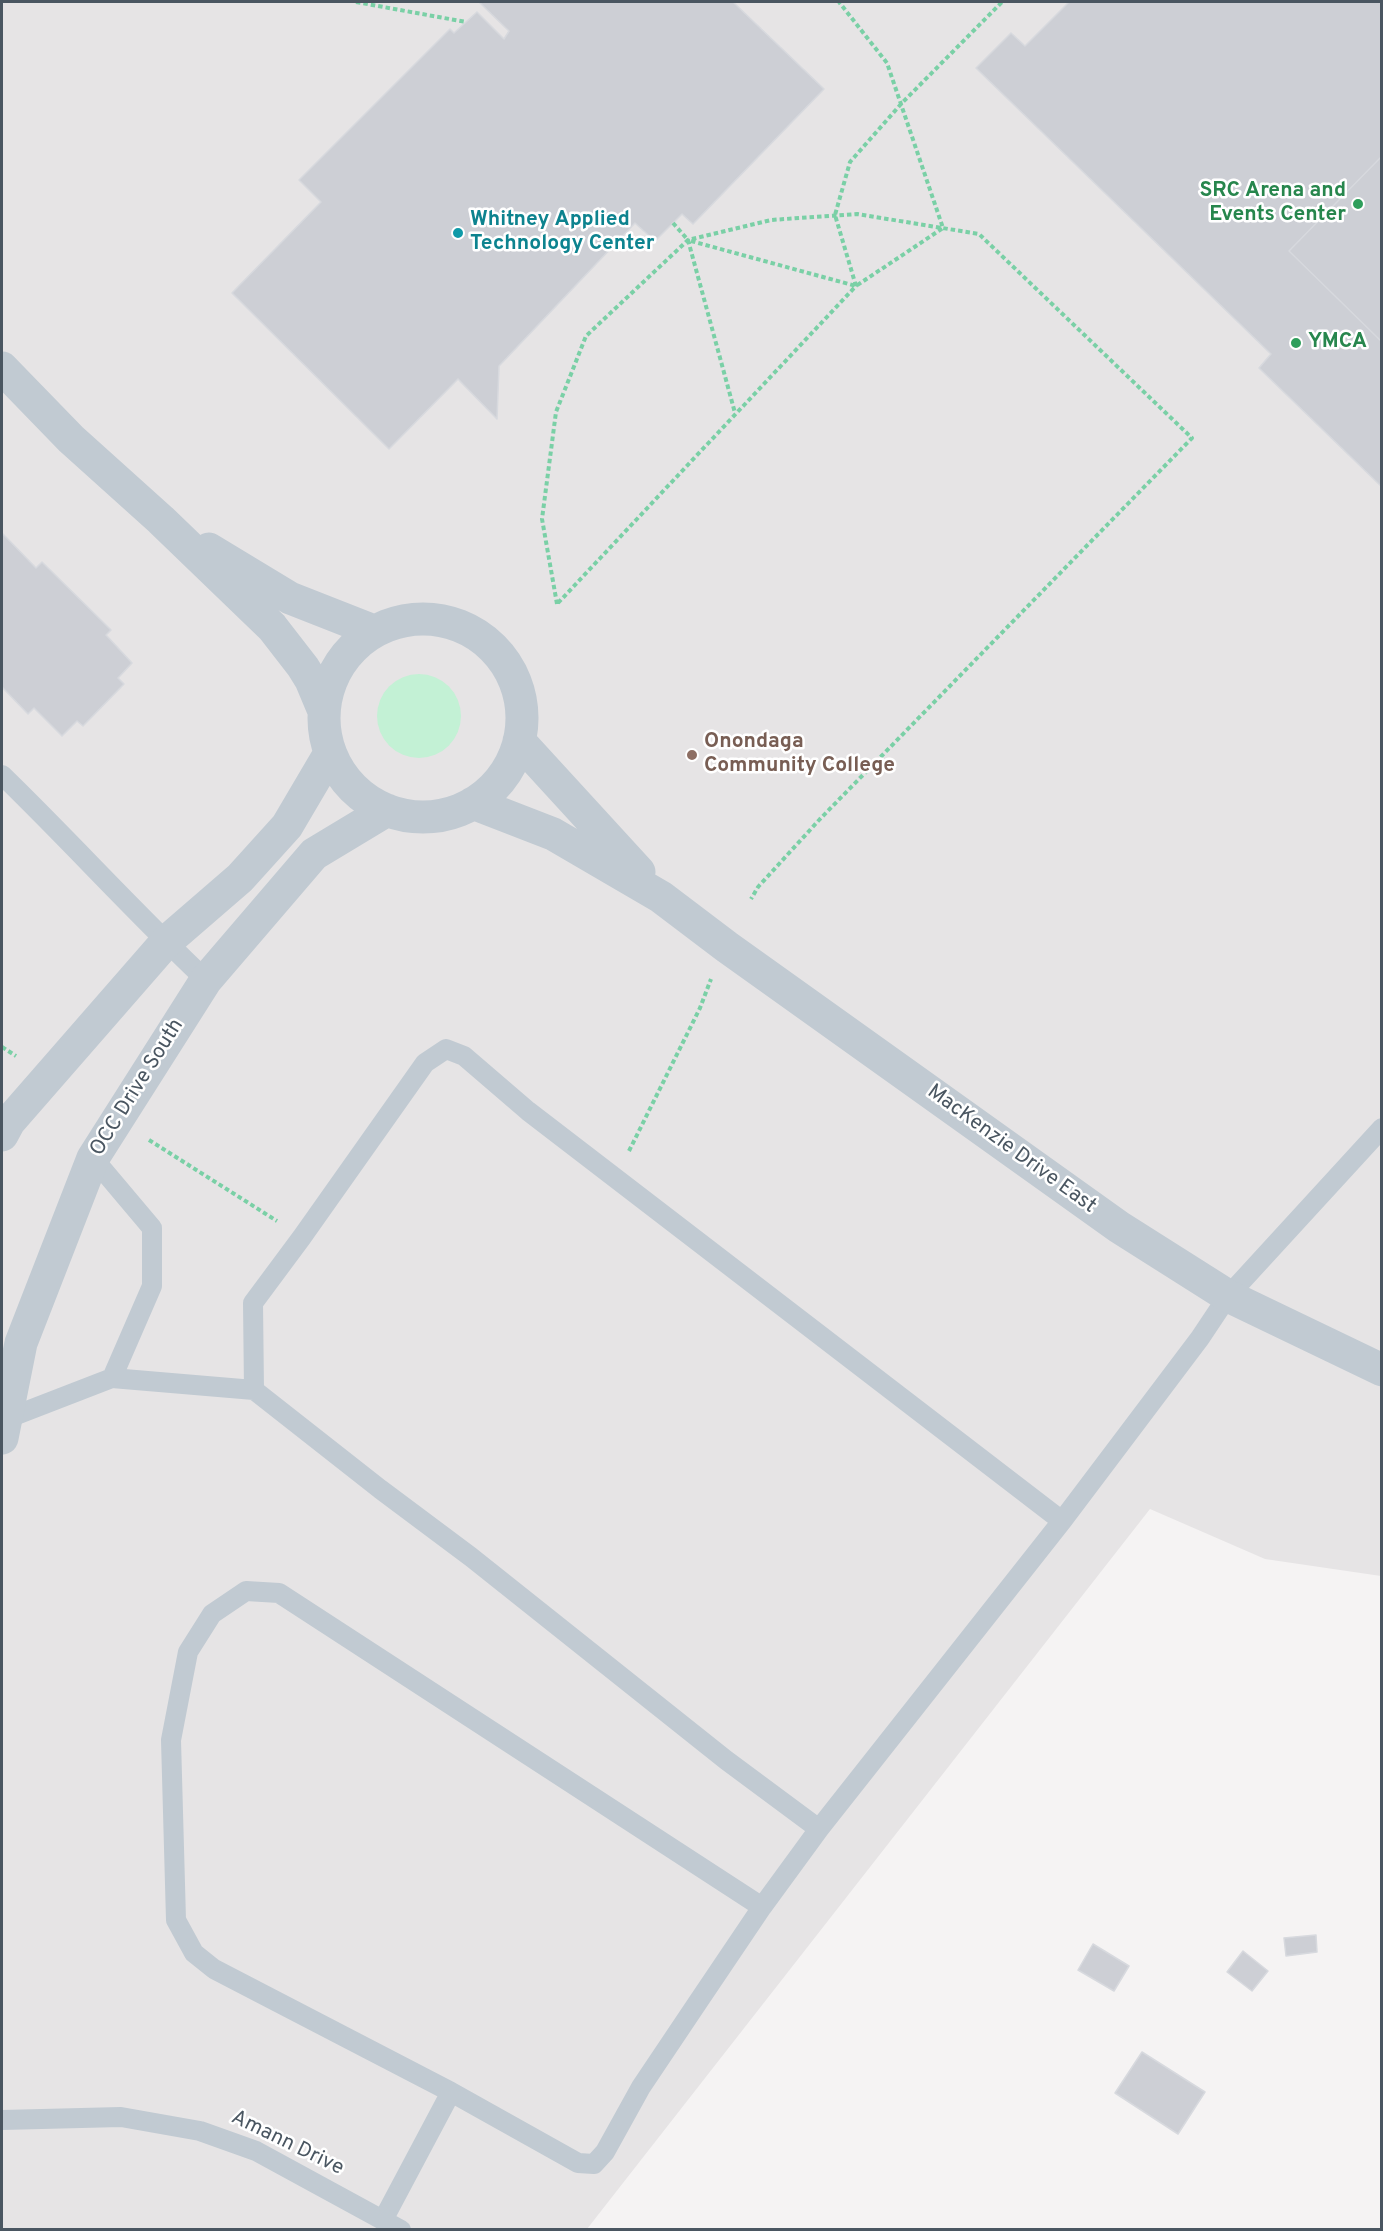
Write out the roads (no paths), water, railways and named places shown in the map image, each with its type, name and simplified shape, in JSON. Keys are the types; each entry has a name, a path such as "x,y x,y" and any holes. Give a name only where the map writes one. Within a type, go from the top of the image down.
{"street":[{"path":"2,368 71,439 161,519 272,627 303,667 324,711"},
{"path":"161,519 290,598 374,631"},
{"path":"429,618 458,625 482,639 503,659 516,684 522,712 519,741 502,777 473,803 453,812 431,816 408,816 387,810 372,803 347,781 330,753 325,732 324,711 331,678 349,651 374,631 401,620 429,618"},
{"name":"MacKenzie Drive East","path":"519,741 661,897"},
{"path":"2,1135 9,1122 166,942 240,878 287,826 330,753"},
{"name":"MacKenzie Drive East","path":"473,803 553,834 661,897 727,947 1119,1227 1228,1296 1382,1370"},
{"name":"OCC Drive South","path":"4,1428 21,1343 93,1158 206,980 314,854 387,810"}],"lane":[{"path":"2,775 206,980"},
{"path":"254,1390 253,1303 425,1063 446,1049 464,1056 528,1111 615,1179 1062,1521"},
{"path":"762,1907 279,1593 246,1591 212,1614 188,1652 171,1740 176,1920 194,1953 214,1969 451,2092 578,2163 594,2164 605,2152 641,2087 762,1907 819,1829 1062,1521 1200,1338 1228,1296 1382,1128"},
{"path":"93,1158 152,1228 152,1286 112,1378"},
{"path":"4,1428 112,1378 254,1390 471,1557 717,1753 819,1829"},
{"path":"383,2220 451,2092"},
{"name":"Amann Drive","path":"2,2120 121,2117 200,2131 256,2151 401,2229"}],"place":[{"name":"SRC Arena and Events Center","path":"1358,204"},
{"name":"Whitney Applied Technology Center","path":"458,233"},
{"name":"YMCA","path":"1296,343"},
{"name":"Onondaga Community College","path":"692,755"}]}
